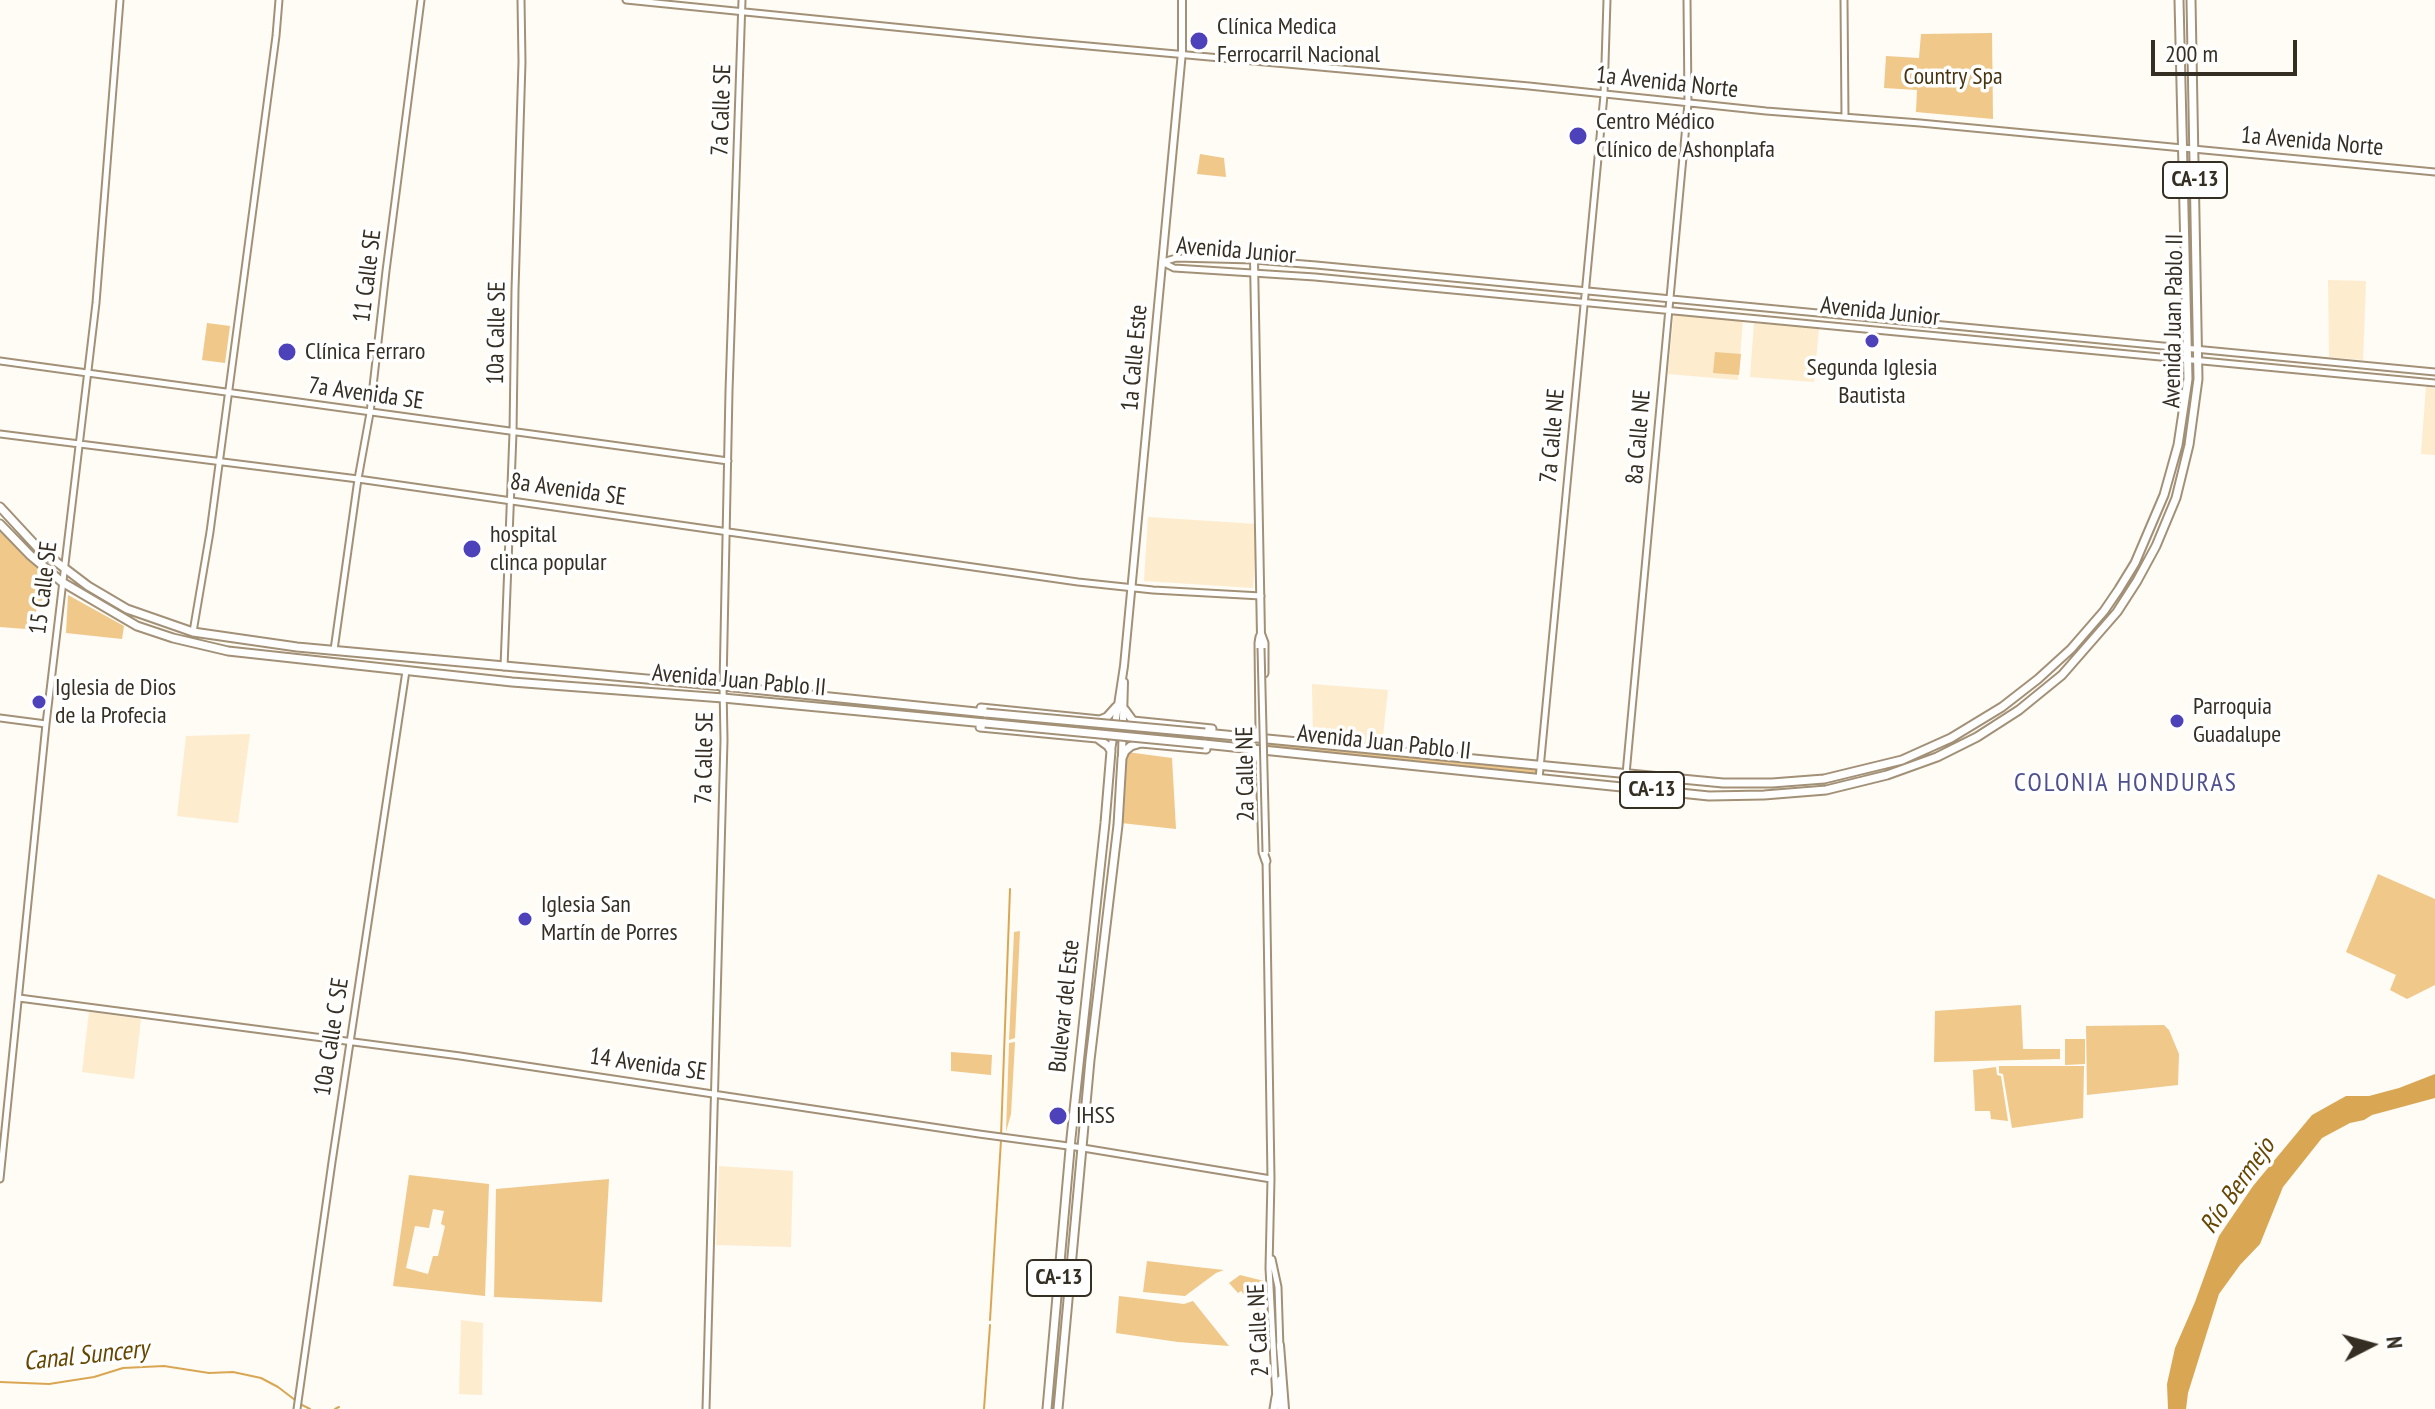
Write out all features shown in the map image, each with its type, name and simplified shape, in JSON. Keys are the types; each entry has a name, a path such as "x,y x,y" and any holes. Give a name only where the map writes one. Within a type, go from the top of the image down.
{"highway":[{"name":"Avenida Juan Pablo II","path":"0,507 26,536 88,586 127,609 193,632 504,667 1626,774 1736,783 1810,781 1855,772 1902,760 1951,738 2002,707 2038,679 2071,649 2104,611 2135,563 2164,495 2178,445 2188,379 2179,0"},
{"name":"Avenida Juan Pablo II","path":"0,524 62,582 137,626 173,638 251,654 526,683 723,698 1204,744 1709,796 1806,793 1865,782 1937,757 1977,737 2019,710 2062,675 2117,612 2137,581 2176,498 2189,445 2198,361 2191,0"},
{"path":"2161,533 2170,501 2164,495"},
{"path":"1246,737 1258,733 1262,725 1264,643 1261,635"},
{"path":"817,708 823,701 835,702 839,698"},
{"path":"964,711 977,708 1100,720 1120,709 1133,721 1218,730 1233,736"},
{"path":"1073,736 1079,725 1076,718"},
{"path":"963,721 978,727 1097,738 1111,751"},
{"path":"1160,725 1154,733 1160,745"},
{"path":"1262,725 1267,735 1278,740"},
{"path":"1122,758 1131,746 1141,743 1217,750 1233,747"},
{"path":"1245,749 1258,755 1262,765 1263,852 1266,856"},
{"name":"Bulevar del Este","path":"1047,1409 1111,751"},
{"path":"1262,765 1268,757 1287,753"},
{"name":"Bulevar del Este","path":"1058,1409 1090,1060 1118,825 1122,758"},
{"path":"1276,1397 1279,1409"}],"main road":[{"name":"1a Calle Este","path":"1111,751 1120,709 1132,588 1182,52 1182,0"},
{"name":"2a Calle NE","path":"1254,260 1261,648"},
{"name":"1a Calle Este","path":"1120,709 1122,758"},
{"path":"1279,1409 1280,1345"}],"street":[{"name":"15 Calle SE","path":"0,1179 46,724 102,233 120,0"},
{"path":"193,632 220,462 279,0"},
{"name":"11 Calle SE","path":"334,650 370,413 421,0"},
{"name":"10a Calle SE","path":"504,667 513,433 521,0"},
{"name":"1a Avenida Norte","path":"626,0 2435,172"},
{"name":"7a Calle SE","path":"706,1409 724,740 726,532 742,0"},
{"name":"7a Calle NE","path":"1539,780 1604,95 1607,0"},
{"name":"8a Calle NE","path":"1626,774 1688,103 1687,0"},
{"path":"1844,0 1845,117"},
{"name":"Avenida Junior","path":"1162,262 1176,258 1254,260 2435,372"},
{"name":"Avenida Junior","path":"1162,262 1174,268 1254,272 1669,309 2435,383"},
{"name":"7a Avenida SE","path":"0,361 728,461"},
{"name":"8a Avenida SE","path":"0,434 358,479 1132,588 1261,596"},
{"name":"2a Calle NE","path":"1261,648 1271,1179 1269,1287"},
{"name":"10a Calle C SE","path":"297,1409 406,671"},
{"path":"0,718 46,724"},
{"name":"14 Avenida SE","path":"19,998 714,1093 1271,1179"},
{"name":"2ª Calle NE","path":"1271,1250 1278,1287 1280,1345"},
{"name":"2ª Calle NE","path":"1269,1287 1276,1357 1276,1397"}],"shaded area":[{"path":"2328,280 2366,281 2363,360 2329,357"},
{"path":"1674,312 1743,320 1738,380 1668,374"},
{"path":"1754,323 1819,328 1814,382 1750,377"},
{"path":"2426,386 2435,389 2435,455 2421,454"},
{"path":"1148,517 1257,524 1253,588 1144,581"},
{"path":"1312,684 1388,690 1382,745 1313,737"},
{"path":"250,734 238,823 177,816 186,736"},
{"path":"89,1012 141,1019 134,1079 82,1072"},
{"path":"2435,1074 2435,1098 2372,1115 2322,1138 2283,1187 2260,1244 2219,1294 2188,1393 2186,1409 2168,1409 2167,1384 2175,1348 2219,1236 2253,1186 2312,1115 2346,1096 2369,1096"},
{"path":"719,1166 793,1171 791,1247 716,1245"},
{"path":"461,1320 483,1323 482,1395 459,1394"}],"green space":[{"name":"Country Spa","path":"1992,33 1993,119 1916,112 1917,90 1884,88 1886,56 1919,58 1921,34"},
{"path":"1200,154 1224,158 1226,177 1197,174"},
{"path":"207,323 230,326 225,363 202,360"},
{"path":"1715,352 1741,354 1739,375 1713,373"},
{"path":"0,532 52,582 26,629 0,627"},
{"path":"68,595 124,626 122,639 66,633"},
{"path":"1266,739 1540,765 1539,780 1266,751"},
{"path":"1127,752 1172,758 1176,829 1121,823"},
{"path":"2378,874 2435,899 2435,985 2407,999 2390,990 2396,975 2346,952"},
{"path":"1020,931 1015,1038 1009,1040 1014,932"},
{"path":"2021,1005 2023,1049 2060,1049 2060,1059 1934,1062 1935,1011"},
{"path":"2164,1025 2179,1054 2178,1085 2087,1095 2086,1026"},
{"path":"2065,1039 2085,1039 2085,1064 2065,1065"},
{"path":"1015,1042 1011,1114 1006,1132 1009,1043"},
{"path":"951,1052 992,1055 991,1075 951,1071"},
{"path":"1999,1066 2084,1066 2083,1118 2012,1128"},
{"path":"1996,1067 1997,1075 2001,1076 2008,1121 1991,1119 1990,1111 1975,1111 1973,1070"},
{"path":"409,1175 489,1184 485,1296 393,1286","holes":["433,1209 444,1211 441,1224 445,1226 438,1256 433,1256 428,1274 406,1268 415,1226 429,1228"]},
{"path":"609,1179 602,1302 494,1297 496,1189"},
{"path":"1147,1261 1224,1270 1185,1296 1143,1292"},
{"path":"1240,1275 1264,1281 1260,1314 1241,1291 1238,1293 1229,1283"},
{"path":"1119,1296 1184,1304 1193,1301 1229,1346 1116,1333"}],"waterway":[{"path":"1001,1136 1010,889"},
{"path":"990,1320 1001,1140"},
{"path":"984,1409 990,1325"},
{"name":"Canal Suncery","path":"0,1382 49,1384 94,1377 123,1368 164,1366 209,1373 233,1372 261,1378 295,1400"},
{"name":"Canal Suncery","path":"300,1404 310,1409"},
{"name":"Canal Suncery","path":"335,1409 339,1407"}],"place":[{"name":"Clínica Medica Ferrocarril Nacional","path":"1199,41"},
{"name":"Centro Médico Clínico de Ashonplafa","path":"1578,136"},
{"name":"Segunda Iglesia Bautista","path":"1872,341"},
{"name":"Clínica Ferraro","path":"287,352"},
{"name":"hospital clinca popular","path":"472,549"},
{"name":"Iglesia de Dios de la Profecia","path":"39,702"},
{"name":"Parroquia Guadalupe","path":"2177,721"},
{"name":"Iglesia San Martín de Porres","path":"525,919"},
{"name":"IHSS","path":"1058,1116"}],"district":[{"name":"COLONIA HONDURAS","path":"2126,784"}],"water label":[{"name":"Río Bermejo","path":"2238,1186"}]}
